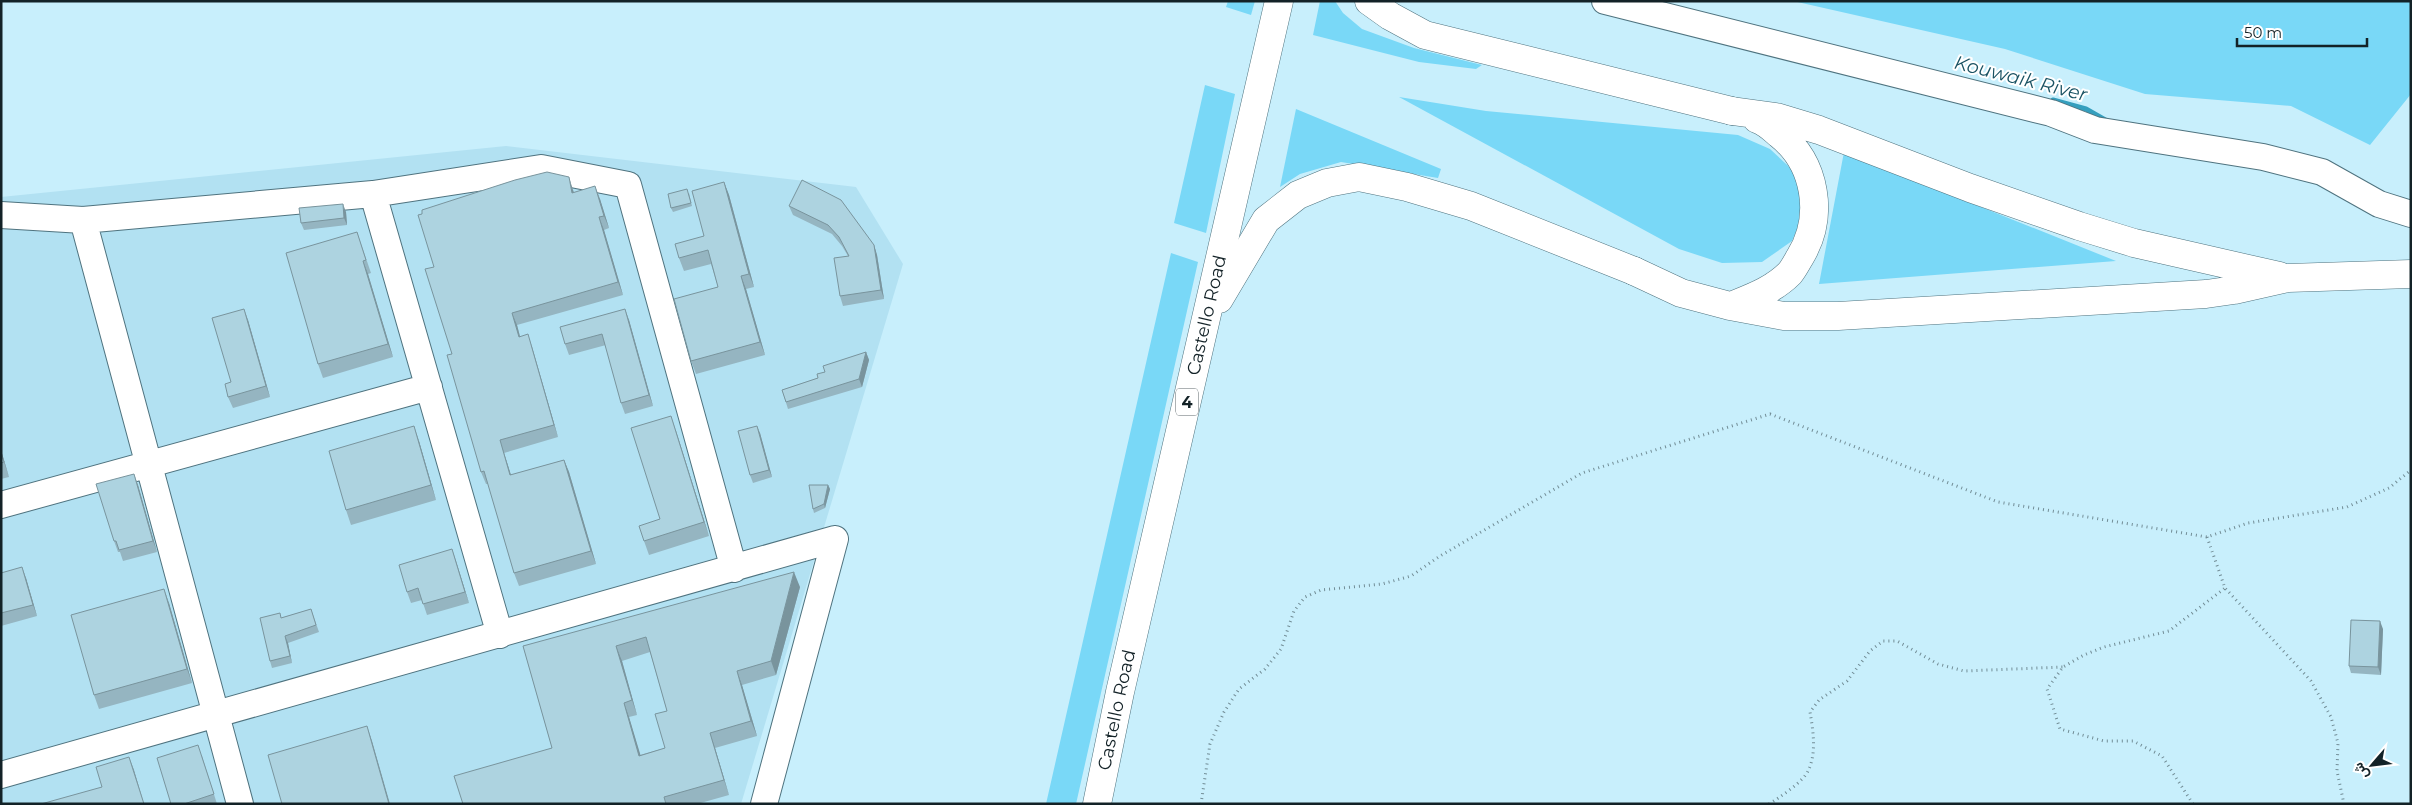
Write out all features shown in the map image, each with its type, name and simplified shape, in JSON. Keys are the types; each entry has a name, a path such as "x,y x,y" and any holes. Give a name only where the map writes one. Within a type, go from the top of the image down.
{"main road":[{"name":"Castello Road","path":"1097,804 1122,683 1279,1"},
{"path":"1369,1 1390,16 1425,34 1732,111 1765,122 1792,144 1809,174 1815,208 1809,242 1791,272 1764,293 1730,306"},
{"path":"1732,111 1776,117 1819,130 1988,194 2134,243 2288,278"},
{"path":"1205,321 1266,220 1298,195 1326,183 1360,177 1407,187 1471,206 1634,270 1681,293 1730,306 1784,316 1838,316 2206,294 2288,278 2411,274"}],"street":[{"path":"1605,1 2051,113 2095,130 2263,157 2322,172 2378,204 2411,214"},
{"path":"1,215 84,220 373,194 541,168 628,185 734,570"},
{"path":"373,194 500,635"},
{"path":"84,220 240,804"},
{"path":"1,505 428,387"},
{"path":"1,774 734,570 835,539 764,804"}],"path":[{"path":"1201,804 1210,744 1224,712 1239,689 1265,669 1281,649 1294,611 1305,597 1321,590 1382,584 1411,576 1440,556 1582,474 1770,414 1998,502 2207,537 2248,523 2347,507 2389,488 2411,470"},
{"path":"2207,537 2225,588 2311,681 2331,717 2338,743 2337,771 2344,804"},
{"path":"1769,804 1781,798 1808,771 1814,738 1810,712 1819,700 1847,681 1870,651 1883,641 1897,641 1938,664 1964,671 2063,667 2104,647 2169,631 2225,588"},
{"path":"2063,667 2047,689 2060,729 2104,741 2132,740 2162,756 2193,804"}],"shaded area":[{"path":"1228,1 1255,1 1251,15 1226,7"},
{"path":"1320,1 1335,1 1343,13 1362,29 1414,48 1482,65 1476,69 1419,62 1313,35"},
{"path":"1793,1 2411,1 2411,94 2370,145 2291,106 2145,94 2005,49"},
{"path":"1205,85 1235,94 1206,233 1174,223"},
{"path":"1399,97 1486,111 1738,135 1770,149 1798,175 1804,213 1792,241 1762,262 1722,263 1679,249"},
{"path":"1296,109 1441,169 1438,178 1341,162 1300,174 1280,187"},
{"path":"506,146 856,187 903,264 741,804 1,804 1,197"},
{"path":"1844,152 2116,261 1819,284"},
{"path":"1171,253 1198,262 1076,804 1046,804"}],"building":[{"path":"547,172 569,177 572,193 595,186 604,216 599,217 618,282 512,313 519,337 528,334 554,425 500,440 510,475 564,460 591,551 514,573 484,471 481,472 447,355 452,354 425,269 434,267 418,215 422,214 422,210 515,180"},
{"path":"802,180 841,200 874,245 881,290 840,296 834,258 849,256 839,237 828,225 789,206"},
{"path":"724,182 749,274 741,276 760,342 691,361 674,299 718,287 708,250 679,258 675,244 704,236 692,191"},
{"path":"687,189 691,203 671,208 668,194"},
{"path":"343,204 344,218 301,223 299,208"},
{"path":"357,232 366,260 363,261 388,344 318,364 286,253"},
{"path":"244,309 266,386 228,397 225,384 231,382 212,318"},
{"path":"625,309 649,395 621,403 602,334 565,344 560,327"},
{"path":"866,352 859,379 786,402 782,390 818,378 817,374 825,372 823,366"},
{"path":"671,416 704,522 644,541 639,526 660,519 631,428"},
{"path":"414,426 431,485 346,510 329,451"},
{"path":"757,426 769,470 750,475 738,431"},
{"path":"134,474 153,541 119,550 116,541 114,541 96,484"},
{"path":"809,485 828,485 824,504 813,509"},
{"path":"452,549 465,592 423,604 418,588 407,592 399,565"},
{"path":"22,567 33,605 1,613 1,573"},
{"path":"794,572 771,661 737,671 751,721 710,733 724,780 664,797 666,804 463,804 454,776 552,748 523,646","holes":["646,637 667,711 655,714 665,748 639,756 624,703 632,700 616,646"]},
{"path":"164,589 187,669 94,695 71,615"},
{"path":"311,609 316,625 285,636 290,656 270,661 260,618 280,613 281,618"},
{"path":"2351,620 2380,621 2378,667 2349,666"},
{"path":"367,726 389,804 282,804 268,755"},
{"path":"198,745 214,794 184,804 171,804 157,758"},
{"path":"129,757 144,804 41,804 102,787 96,767"}],"waterway":[{"name":"Kouwaik River","path":"2053,100 2086,109 2107,121"}]}
